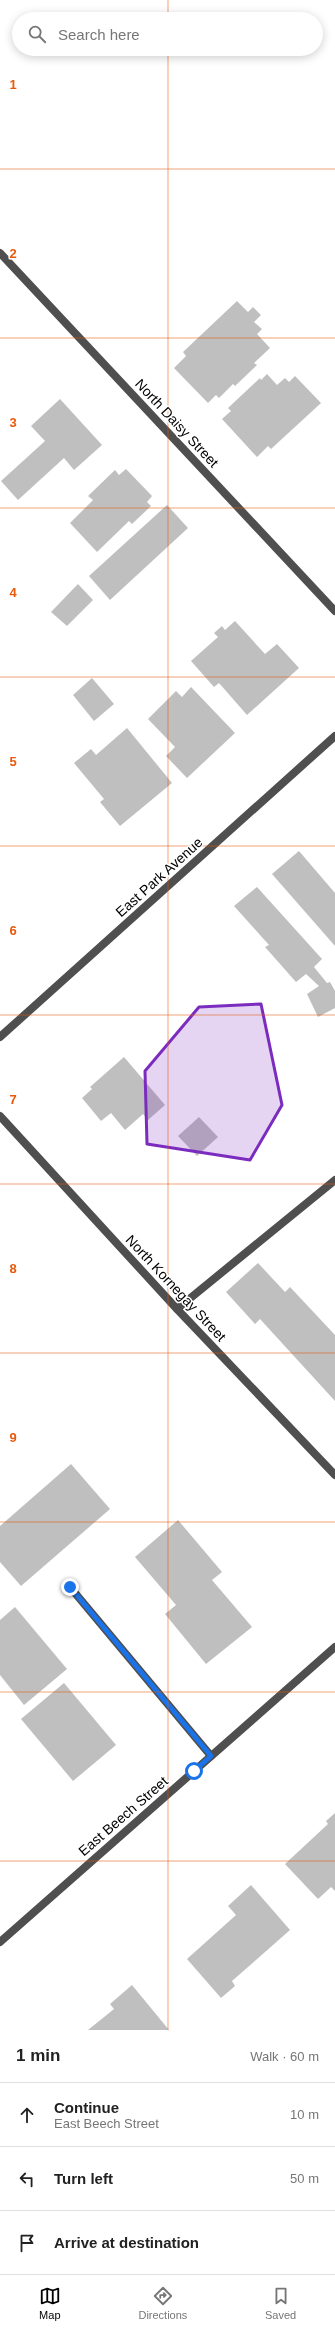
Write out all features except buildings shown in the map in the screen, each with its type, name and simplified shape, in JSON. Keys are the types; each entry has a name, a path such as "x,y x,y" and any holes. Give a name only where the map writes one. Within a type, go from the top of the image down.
{"street":[{"name":"North Daisy Street","path":"0,253 335,611"},
{"name":"East Park Avenue","path":"0,1037 335,736"},
{"name":"North Kornegay Street","path":"0,1116 177,1309 335,1475"},
{"path":"177,1309 335,1180"},
{"path":"70,1587 211,1756"},
{"name":"East Beech Street","path":"0,1942 335,1647"}],"highlighted area":[{"path":"261,1004 282,1105 250,1160 147,1144 145,1071 199,1007"}],"route":[{"path":"70,1587 211,1756 194,1771"}]}
